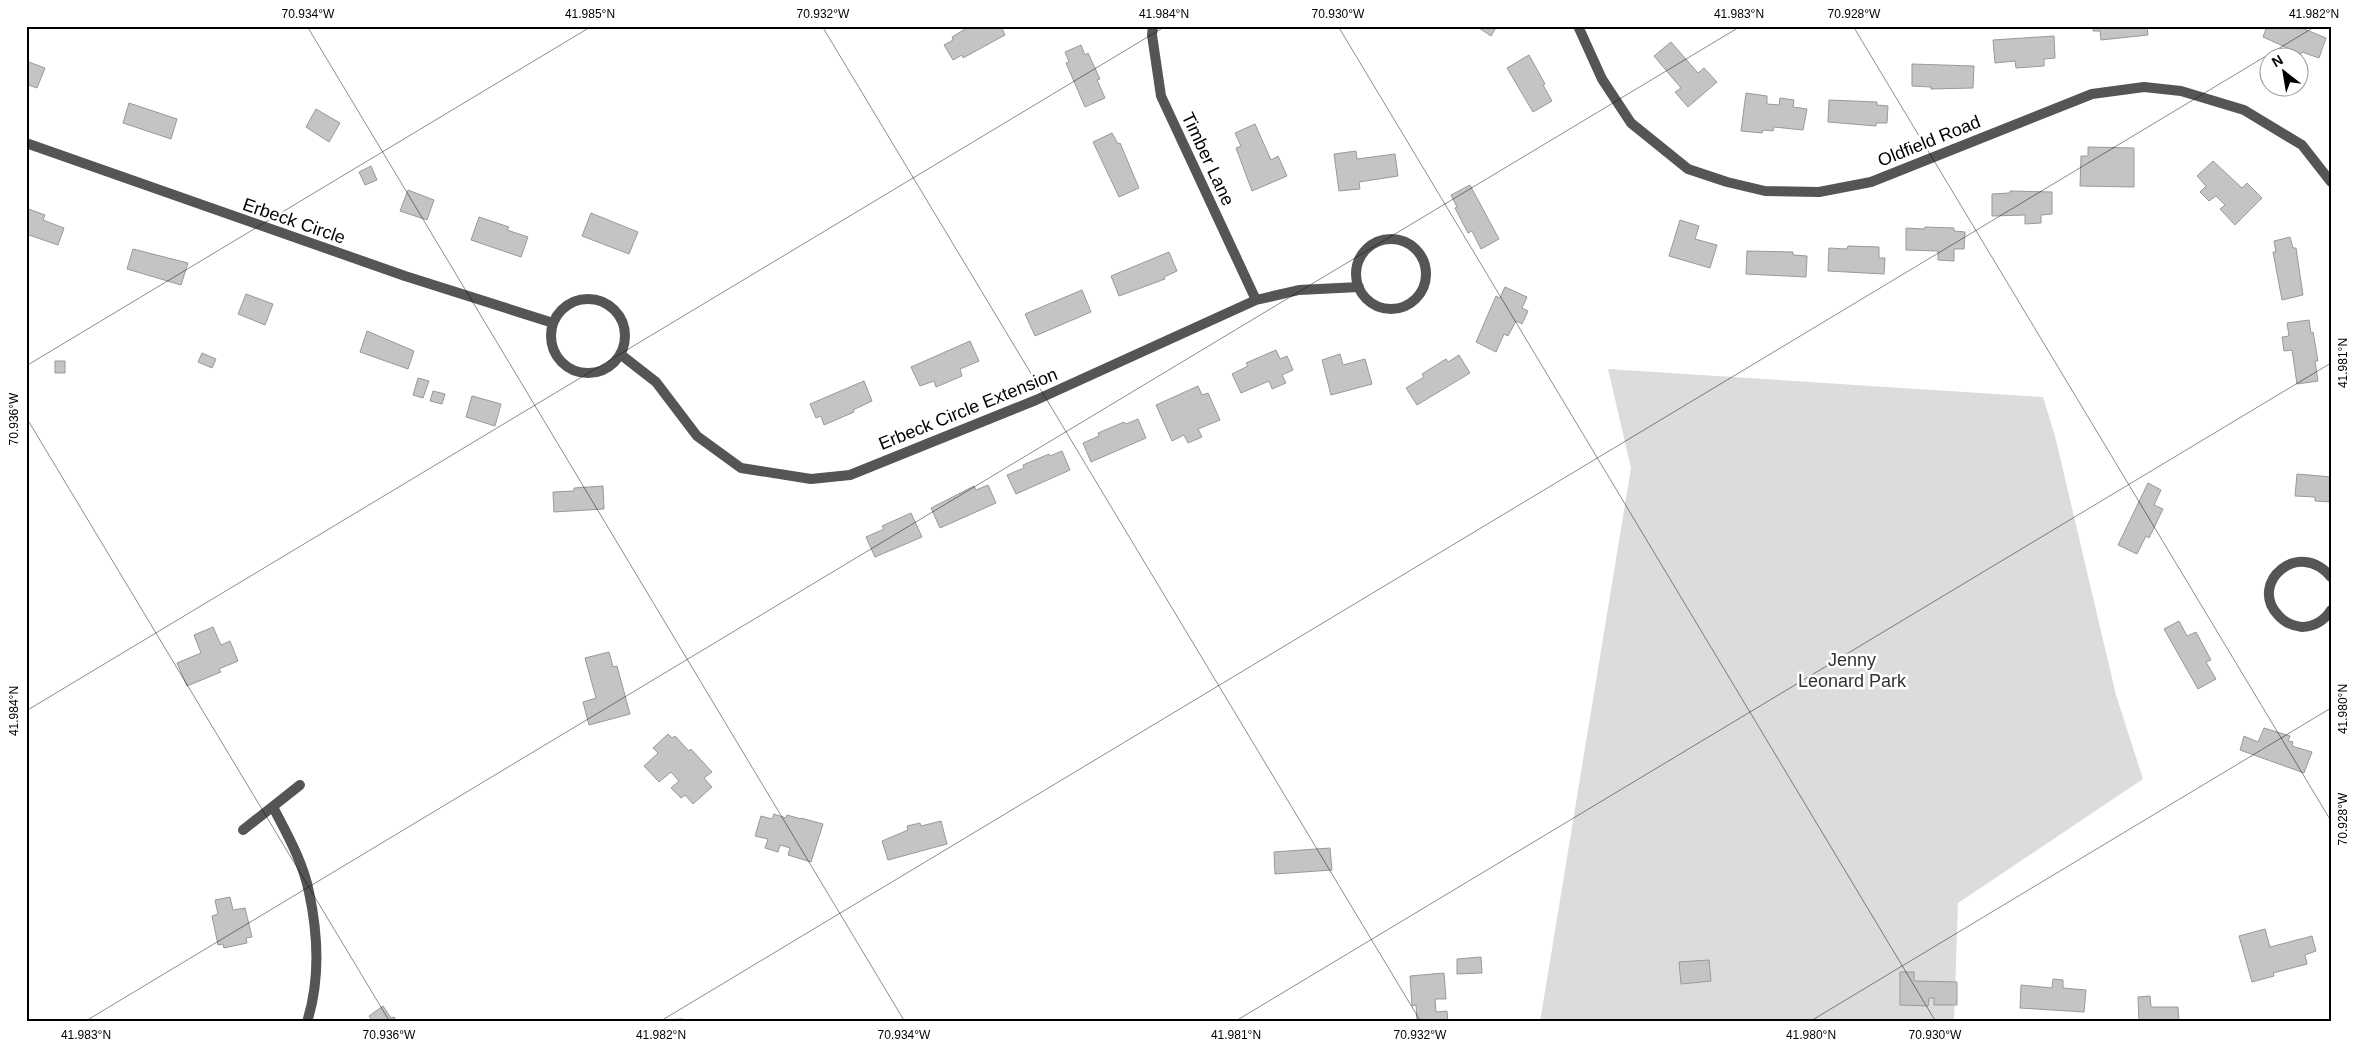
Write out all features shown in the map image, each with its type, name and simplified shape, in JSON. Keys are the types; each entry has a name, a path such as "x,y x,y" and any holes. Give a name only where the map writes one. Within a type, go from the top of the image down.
{"street":[{"name":"Timber Lane","path":"1153,26 1152,35 1161,96 1256,300"},
{"name":"Oldfield Road","path":"1578,26 1602,79 1631,123 1688,169 1727,182 1765,191 1819,192 1871,182 2092,94 2144,88 2181,91 2244,110 2302,145 2331,182"},
{"name":"Erbeck Circle","path":"26,143 405,276 554,323"},
{"path":"1382,241 1399,241 1414,248 1422,256 1426,267 1426,279 1419,295 1406,306 1395,309 1373,304 1364,296 1358,286 1356,275 1358,264 1363,254 1372,246 1382,241"},
{"name":"Erbeck Circle Extension","path":"620,354 656,382 696,436 741,468 811,479 850,475 1036,400 1256,300 1299,290 1358,286"},
{"path":"590,299 607,304 621,319 625,331 624,344 620,354 606,368 597,371 581,372 573,369 560,360 553,348 551,333 554,323 564,308 574,302 590,299"},
{"path":"2331,577 2315,563 2294,562 2276,574 2269,594 2276,613 2282,620 2291,625 2311,626 2320,622 2331,610"},
{"path":"243,830 300,785"},
{"path":"273,807 294,849 309,891 316,974 306,1022"}],"green space":[{"name":"Jenny Leonard Park","path":"1608,369 2043,397 2055,436 2116,695 2143,779 1958,903 1954,1022 1540,1022 1631,468"}],"building":[{"path":"970,26 1001,26 1005,35 963,58 962,55 953,60 944,45 953,40 952,37"},
{"path":"1476,26 1497,26 1491,36"},
{"path":"2093,26 2147,26 2148,35 2101,40 2100,31 2093,31"},
{"path":"2267,26 2297,26 2326,38 2319,58 2310,55 2310,48 2288,48 2263,37"},
{"path":"2054,36 2055,58 2044,59 2044,66 2016,68 2015,61 1995,63 1993,40"},
{"path":"1671,42 1698,73 1704,68 1717,82 1688,107 1675,92 1681,88 1654,56"},
{"path":"1081,45 1085,55 1088,53 1100,79 1097,80 1105,98 1085,107 1066,63 1069,62 1065,52"},
{"path":"1529,55 1552,101 1533,112 1507,68"},
{"path":"26,61 45,68 37,88 26,84"},
{"path":"1912,64 1974,66 1973,88 1931,89 1931,87 1912,86"},
{"path":"1746,93 1767,96 1767,104 1779,105 1780,98 1794,100 1793,107 1807,109 1803,130 1774,127 1773,131 1763,130 1762,133 1741,131"},
{"path":"1829,100 1877,102 1877,105 1888,106 1887,123 1876,123 1876,126 1828,122"},
{"path":"129,103 177,119 171,139 123,123"},
{"path":"316,109 340,123 329,142 306,127"},
{"path":"1255,124 1271,160 1278,156 1287,176 1252,191 1236,148 1241,146 1235,133"},
{"path":"1112,133 1118,144 1120,143 1139,188 1119,197 1093,142"},
{"path":"2088,147 2134,148 2134,187 2080,186 2081,156 2088,156"},
{"path":"1356,151 1357,159 1395,154 1398,176 1359,182 1360,189 1339,191 1334,154"},
{"path":"2213,161 2242,188 2247,183 2262,198 2235,225 2220,209 2225,205 2216,196 2209,201 2200,192 2206,186 2197,176"},
{"path":"371,166 377,180 365,185 359,172"},
{"path":"1470,185 1499,239 1481,249 1472,231 1468,233 1455,208 1457,207 1451,195"},
{"path":"408,190 434,200 427,220 400,211"},
{"path":"2010,191 2052,192 2052,214 2041,215 2041,223 2025,224 2025,215 1992,216 1992,194 2010,193"},
{"path":"26,208 45,215 43,220 64,228 58,245 26,234"},
{"path":"591,213 638,232 629,254 582,236"},
{"path":"479,217 509,227 507,230 528,237 521,257 471,240"},
{"path":"1680,220 1699,226 1695,239 1717,245 1710,268 1669,256"},
{"path":"1925,227 1954,228 1954,231 1965,232 1964,249 1954,249 1954,261 1938,260 1938,251 1906,250 1906,228 1924,229"},
{"path":"2290,237 2293,248 2296,248 2303,295 2282,300 2273,252 2276,252 2274,241"},
{"path":"1848,246 1879,247 1879,258 1885,258 1884,274 1828,271 1829,248 1847,249"},
{"path":"133,249 188,263 181,285 127,269"},
{"path":"1747,251 1793,252 1793,255 1807,256 1806,277 1746,274"},
{"path":"1169,252 1177,271 1164,277 1165,279 1119,296 1111,276"},
{"path":"1505,287 1527,297 1522,308 1528,311 1522,324 1516,321 1508,336 1504,334 1496,352 1476,342 1496,296 1500,298"},
{"path":"1082,290 1091,312 1035,336 1025,314"},
{"path":"246,294 273,304 265,325 238,314"},
{"path":"2309,320 2318,361 2315,361 2318,381 2297,384 2292,350 2284,351 2282,337 2289,336 2287,323"},
{"path":"367,331 414,351 408,369 360,352"},
{"path":"970,341 979,361 960,369 962,376 936,387 934,381 920,386 911,367"},
{"path":"1276,350 1280,359 1287,356 1293,370 1282,375 1286,383 1272,389 1269,381 1241,393 1232,374 1248,366 1246,363"},
{"path":"202,353 216,359 212,368 198,362"},
{"path":"1340,354 1343,365 1365,359 1372,384 1331,395 1322,360"},
{"path":"1459,355 1470,373 1417,405 1406,388 1424,377 1422,374 1446,359 1448,362"},
{"path":"55,361 65,361 65,373 55,373"},
{"path":"418,378 429,381 423,398 413,395"},
{"path":"864,381 872,401 853,410 854,412 824,425 821,416 816,418 810,404"},
{"path":"1198,386 1202,395 1208,393 1220,420 1198,429 1202,437 1188,443 1184,435 1172,441 1156,405"},
{"path":"433,391 445,394 442,404 430,401"},
{"path":"472,396 501,404 495,426 466,417"},
{"path":"1138,419 1146,438 1091,462 1083,443 1099,436 1098,433 1124,422 1126,424"},
{"path":"1062,451 1070,470 1016,494 1007,475 1024,468 1023,465 1049,454 1050,456"},
{"path":"2297,474 2331,477 2331,502 2315,501 2315,497 2295,496"},
{"path":"2148,483 2161,490 2154,505 2163,509 2149,538 2146,536 2137,554 2118,545"},
{"path":"988,485 996,503 940,528 931,508 974,486 976,490"},
{"path":"603,486 604,509 554,512 553,492 574,491 574,488"},
{"path":"911,513 922,537 875,557 866,537 884,529 882,526"},
{"path":"2179,621 2187,636 2196,632 2211,660 2206,662 2216,679 2198,689 2164,629"},
{"path":"213,627 221,645 230,641 238,661 219,669 221,672 187,686 177,663 201,653 194,635"},
{"path":"609,652 613,667 617,666 630,714 589,725 583,702 596,698 585,658"},
{"path":"2264,728 2290,736 2288,741 2293,742 2292,746 2312,752 2304,773 2240,750 2244,736 2258,742"},
{"path":"668,734 672,738 675,736 689,751 691,749 712,772 704,778 712,787 693,804 685,795 681,798 671,788 679,781 671,772 659,782 644,766 658,753 653,748"},
{"path":"774,814 786,818 787,815 823,824 811,862 788,855 790,848 780,845 778,852 765,848 768,839 755,836 761,816 772,819"},
{"path":"941,821 947,844 888,860 882,841 908,830 907,826 920,823 921,826"},
{"path":"1330,848 1332,870 1275,874 1274,852"},
{"path":"230,897 233,910 245,908 252,937 246,938 247,943 224,948 223,944 218,945 212,916 218,914 215,900"},
{"path":"2265,929 2270,947 2312,936 2316,951 2305,955 2307,964 2273,973 2274,976 2252,982 2239,936"},
{"path":"1481,957 1482,973 1457,974 1457,959"},
{"path":"1709,960 1711,981 1681,984 1679,962"},
{"path":"1900,972 1914,972 1914,981 1957,982 1957,1005 1934,1005 1934,998 1929,998 1928,1006 1900,1005"},
{"path":"1444,973 1446,999 1435,999 1436,1012 1447,1011 1448,1022 1417,1022 1416,1005 1412,1006 1410,976"},
{"path":"2053,979 2063,980 2063,988 2086,990 2084,1012 2020,1008 2021,985 2052,988"},
{"path":"2150,996 2151,1007 2178,1007 2179,1022 2139,1022 2138,997"},
{"path":"383,1006 391,1018 394,1017 397,1022 373,1022 369,1016"},
{"path":"683,1019 684,1022 634,1021"}]}
